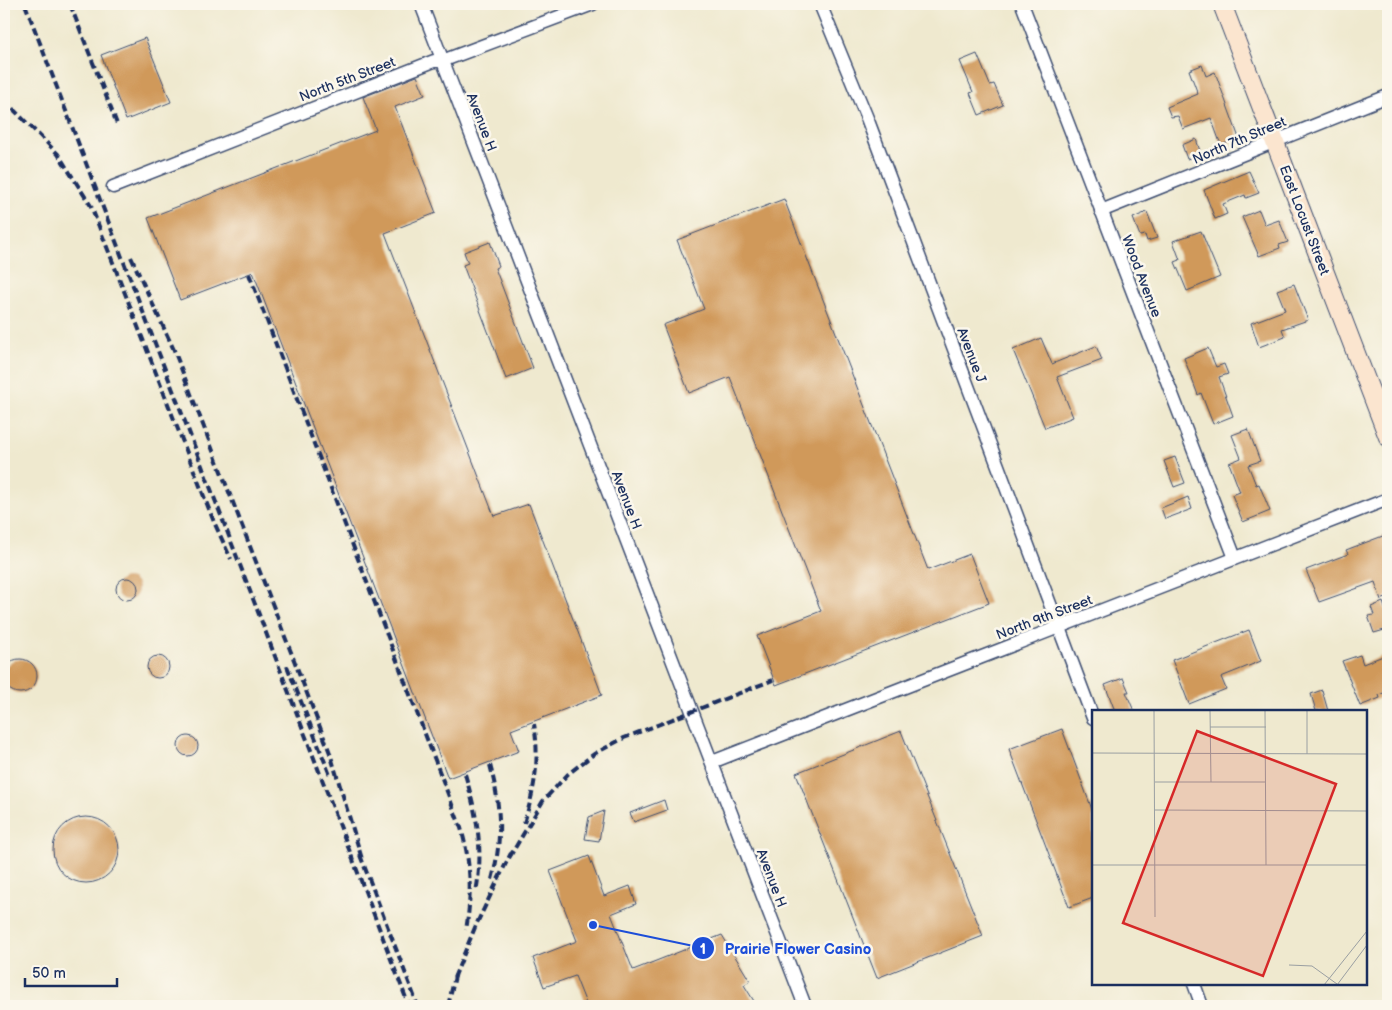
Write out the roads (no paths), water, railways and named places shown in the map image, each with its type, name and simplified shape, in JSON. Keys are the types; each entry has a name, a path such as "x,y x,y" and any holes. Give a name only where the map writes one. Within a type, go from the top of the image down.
{"main road":[{"name":"East Locust Street","path":"1222,4 1388,437"}],"street":[{"name":"Avenue H","path":"421,4 805,1006"},
{"name":"North 5th Street","path":"113,187 434,61 442,61 593,4"},
{"name":"Avenue J","path":"820,4 870,127 1092,715"},
{"name":"Wood Avenue","path":"1022,4 1235,558"},
{"name":"North 7th Street","path":"1101,211 1388,96"},
{"name":"North 9th Street","path":"712,762 1388,499"},
{"path":"1194,985 1202,1006"}],"railway":[{"path":"25,4 409,1006"},
{"path":"70,4 117,124"},
{"path":"4,100 58,154 91,206 214,522 231,559"},
{"path":"131,257 174,350 330,753 362,859"},
{"path":"249,274 461,828 470,879 466,930"},
{"path":"287,666 330,775"},
{"path":"509,858 543,801 568,774 594,754 624,738 773,680"},
{"path":"524,823 535,774 537,749 534,724"},
{"path":"490,765 494,780 499,824 495,868 491,883"},
{"path":"465,774 478,833 479,862 476,892"},
{"path":"454,978 476,925 511,853"},
{"path":"360,855 418,1006"},
{"path":"448,1006 456,972"}],"place":[{"name":"Prairie Flower Casino","path":"593,925"}]}
